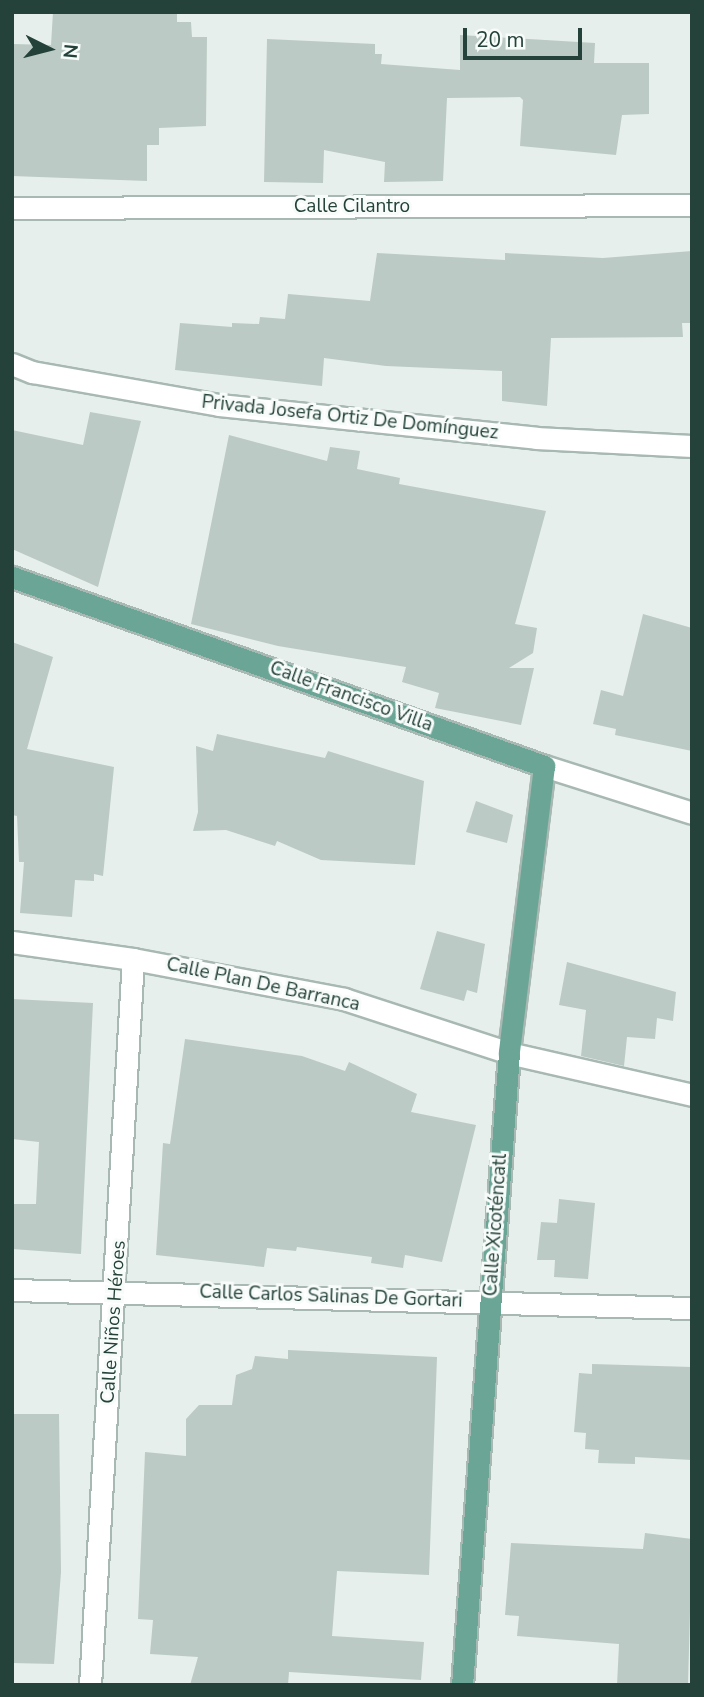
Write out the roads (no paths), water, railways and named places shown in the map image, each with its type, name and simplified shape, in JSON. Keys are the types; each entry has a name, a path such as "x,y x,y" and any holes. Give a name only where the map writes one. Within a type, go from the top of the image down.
{"main road":[{"name":"Calle Francisco Villa","path":"12,577 544,766"},
{"name":"Calle Xicoténcatl","path":"462,1685 509,1053 544,766"}],"street":[{"name":"Calle Cilantro","path":"12,208 692,205"},
{"name":"Privada Josefa Ortiz De Domínguez","path":"12,364 32,372 219,405 536,438 692,446"},
{"name":"Calle Francisco Villa","path":"544,766 692,813"},
{"name":"Calle Plan De Barranca","path":"12,942 133,959 344,999 509,1053 692,1095"},
{"name":"Calle Niños Héroes","path":"90,1685 116,1290 133,959"},
{"name":"Calle Carlos Salinas De Gortari","path":"12,1290 116,1290 692,1308"}]}
